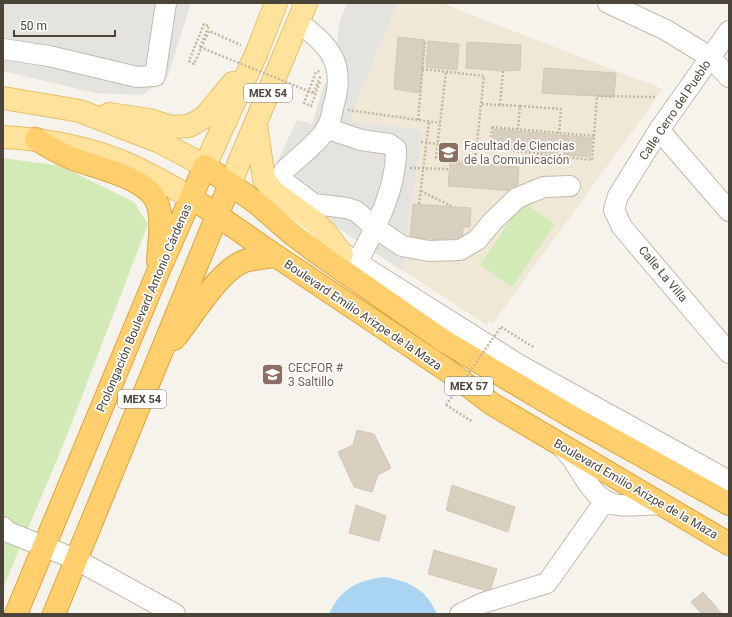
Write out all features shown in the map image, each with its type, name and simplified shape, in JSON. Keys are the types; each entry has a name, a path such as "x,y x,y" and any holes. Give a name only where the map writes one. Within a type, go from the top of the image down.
{"highway":[{"path":"36,139 72,158 117,174 147,189 158,205 160,218 158,272"},
{"name":"Boulevard Emilio Arizpe de la Maza","path":"205,166 258,204 291,233 316,252 444,341 567,414 729,504"},
{"name":"Prolongación Boulevard Antonio Cárdenas","path":"16,614 43,545 158,272 205,166"},
{"name":"MEX 54","path":"54,614 75,559 230,184"},
{"name":"Boulevard Emilio Arizpe de la Maza","path":"192,198 451,373 492,404 729,544"},
{"path":"160,355 187,324 206,296 237,264 248,260 276,256"},
{"path":"451,373 460,372 472,376 729,532"}],"main road":[{"name":"Prolongación Boulevard Antonio Cárdenas","path":"205,166 257,52 276,3"},
{"name":"MEX 54","path":"230,184 302,12"},
{"path":"80,111 138,118 172,127 189,126 204,117 217,104 257,52"},
{"name":"Boulevard Emilio Arizpe de la Maza","path":"3,98 80,111 160,142 205,166"},
{"path":"256,122 264,180 273,192 320,227 350,258"},
{"name":"Boulevard Emilio Arizpe de la Maza","path":"7,136 36,139 90,151 131,165 192,198"}],"street":[{"path":"3,49 49,56 137,77 155,76 166,3"},
{"path":"608,3 666,30 710,57 729,77"},
{"path":"302,12 328,48 336,67 338,87 326,128 284,171 283,180 300,195 314,204 347,208 356,211 374,227 402,246 429,251 460,250 477,240 492,222 517,198 544,187 570,186"},
{"name":"Calle Cerro del Pueblo","path":"622,190 660,130 729,31"},
{"path":"326,128 361,140 393,146 396,149 388,195 374,227 350,258"},
{"path":"660,130 729,211"},
{"name":"Calle La Villa","path":"622,190 615,203 614,210 622,227 729,353"},
{"path":"258,204 276,211 521,366 729,480"},
{"path":"560,445 575,462 590,488 605,500 616,505 648,503 664,505"},
{"path":"460,614 483,603 547,583 605,500"},
{"path":"5,534 43,545 75,559 175,614"}],"path":[{"path":"257,52 209,31 194,64 189,61 204,24 209,26 200,47 314,93 320,75 322,76 311,106 304,103 316,72 336,67"},
{"path":"418,120 425,41"},
{"path":"422,69 484,76 475,162 436,158 446,72"},
{"path":"500,105 504,71"},
{"path":"594,136 492,127 490,148 592,160 594,136 597,96 656,97"},
{"path":"482,104 561,109 559,133"},
{"path":"518,129 520,106"},
{"path":"353,111 440,123"},
{"path":"419,204 429,121"},
{"path":"421,142 426,144 438,144"},
{"path":"394,167 449,169"},
{"path":"421,191 451,206"},
{"path":"472,422 446,405 501,327 535,348"}],"shaded area":[{"path":"3,3 191,3 168,76 142,95 95,93 3,71"},
{"name":"Facultad de Ciencias de la Comunicación","path":"347,3 441,3 663,89 493,323 489,321 487,325 268,182 297,120 312,124 325,83 347,84 343,56 337,43 340,21"},
{"path":"347,3 397,3 349,121 423,130 406,237 403,271 268,182 297,120 312,124 325,83 347,84 343,56 337,43 340,21"}],"green space":[{"path":"3,158 61,166 134,202 148,224 64,443 3,588"},
{"path":"523,202 555,224 512,287 480,265"}],"water":[{"path":"384,577 409,584 422,592 433,605 437,614 329,614 339,598 351,587 366,581"}],"building":[{"path":"398,37 425,40 420,93 394,89"},
{"path":"428,41 459,44 457,70 426,67"},
{"path":"467,42 521,45 520,70 503,71 466,68"},
{"path":"544,68 616,73 614,97 542,93"},
{"path":"494,129 592,138 590,157 492,147"},
{"path":"450,162 519,167 517,191 448,186"},
{"path":"413,204 471,208 470,227 463,227 462,242 410,237"},
{"path":"357,430 374,434 391,468 378,475 372,492 354,487 338,452 353,445"},
{"path":"452,485 515,507 508,532 446,510"},
{"path":"356,505 386,516 379,541 349,533"},
{"path":"434,550 497,569 490,592 428,574"},
{"path":"703,592 722,614 702,614 691,602"}],"place":[{"name":"Facultad de Ciencias de la Comunicación","path":"449,153"},
{"name":"CECFOR # 3 Saltillo","path":"272,375"}]}
